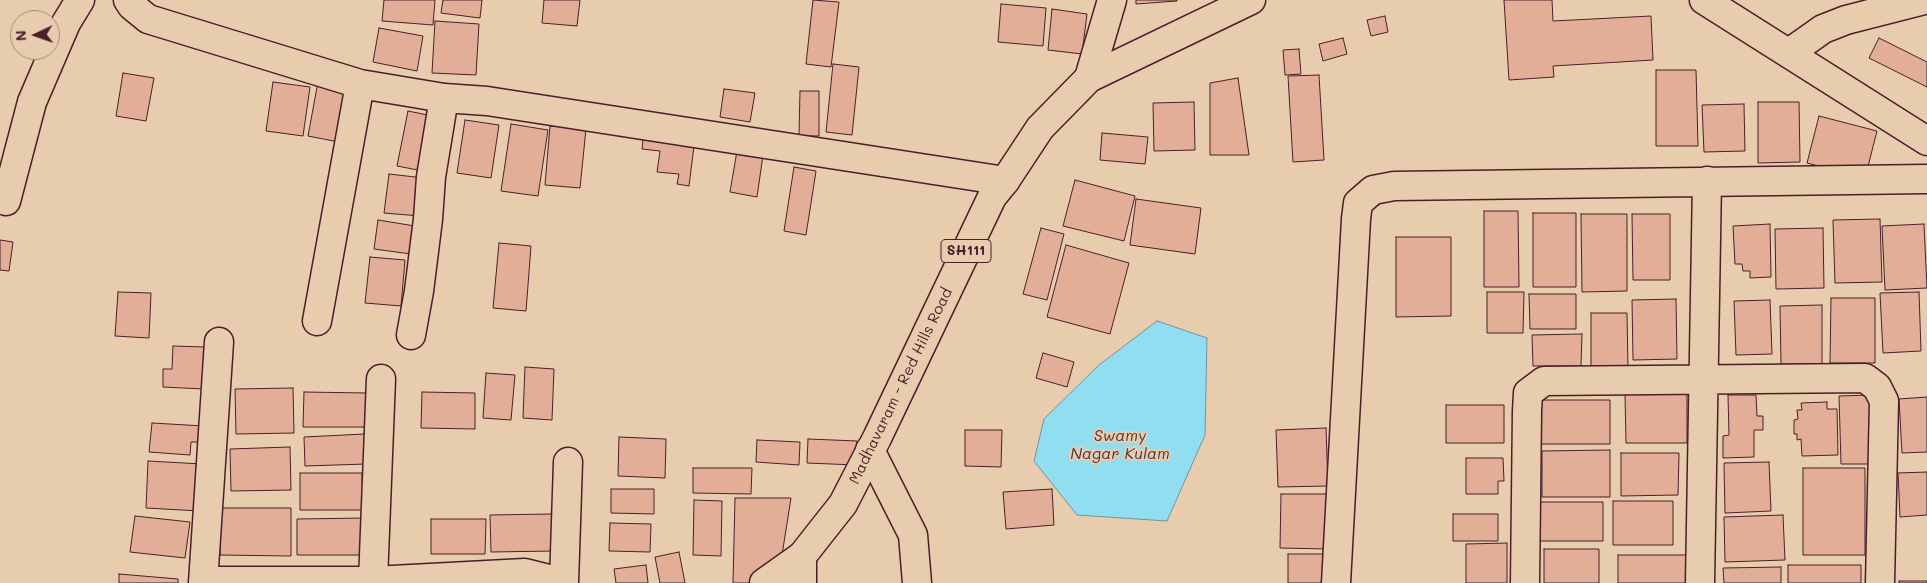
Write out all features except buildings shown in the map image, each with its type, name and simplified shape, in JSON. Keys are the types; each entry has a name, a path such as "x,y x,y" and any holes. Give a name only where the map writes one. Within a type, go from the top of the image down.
{"street":[{"path":"6,201 32,102 66,24 80,0"},
{"path":"128,0 132,6 148,19 360,84 444,98 487,101 1005,181"},
{"path":"1089,78 1112,0"},
{"name":"Madhavaram - Red Hills Road","path":"764,583 802,556 843,504 992,197 1005,181 1040,128 1089,78 1251,0"},
{"path":"1704,0 1927,140"},
{"path":"1789,53 1822,29 1846,20 1924,0"},
{"path":"317,321 360,84"},
{"path":"411,335 419,291 431,177 444,98"},
{"path":"1336,583 1356,219 1358,203 1373,190 1394,186 1927,178"},
{"path":"1700,583 1707,181"},
{"path":"219,342 203,582 373,581 525,573 544,578 552,583"},
{"path":"373,581 380,378"},
{"path":"1525,583 1528,393 1544,381 1865,378 1877,387 1884,401 1880,583"},
{"path":"870,450 913,534 917,583"},
{"path":"564,583 568,462"},
{"path":"802,556 802,583"}],"water":[{"name":"Swamy Nagar Kulam","path":"1157,321 1207,338 1205,435 1167,521 1077,515 1034,461 1044,419 1099,365"}]}
